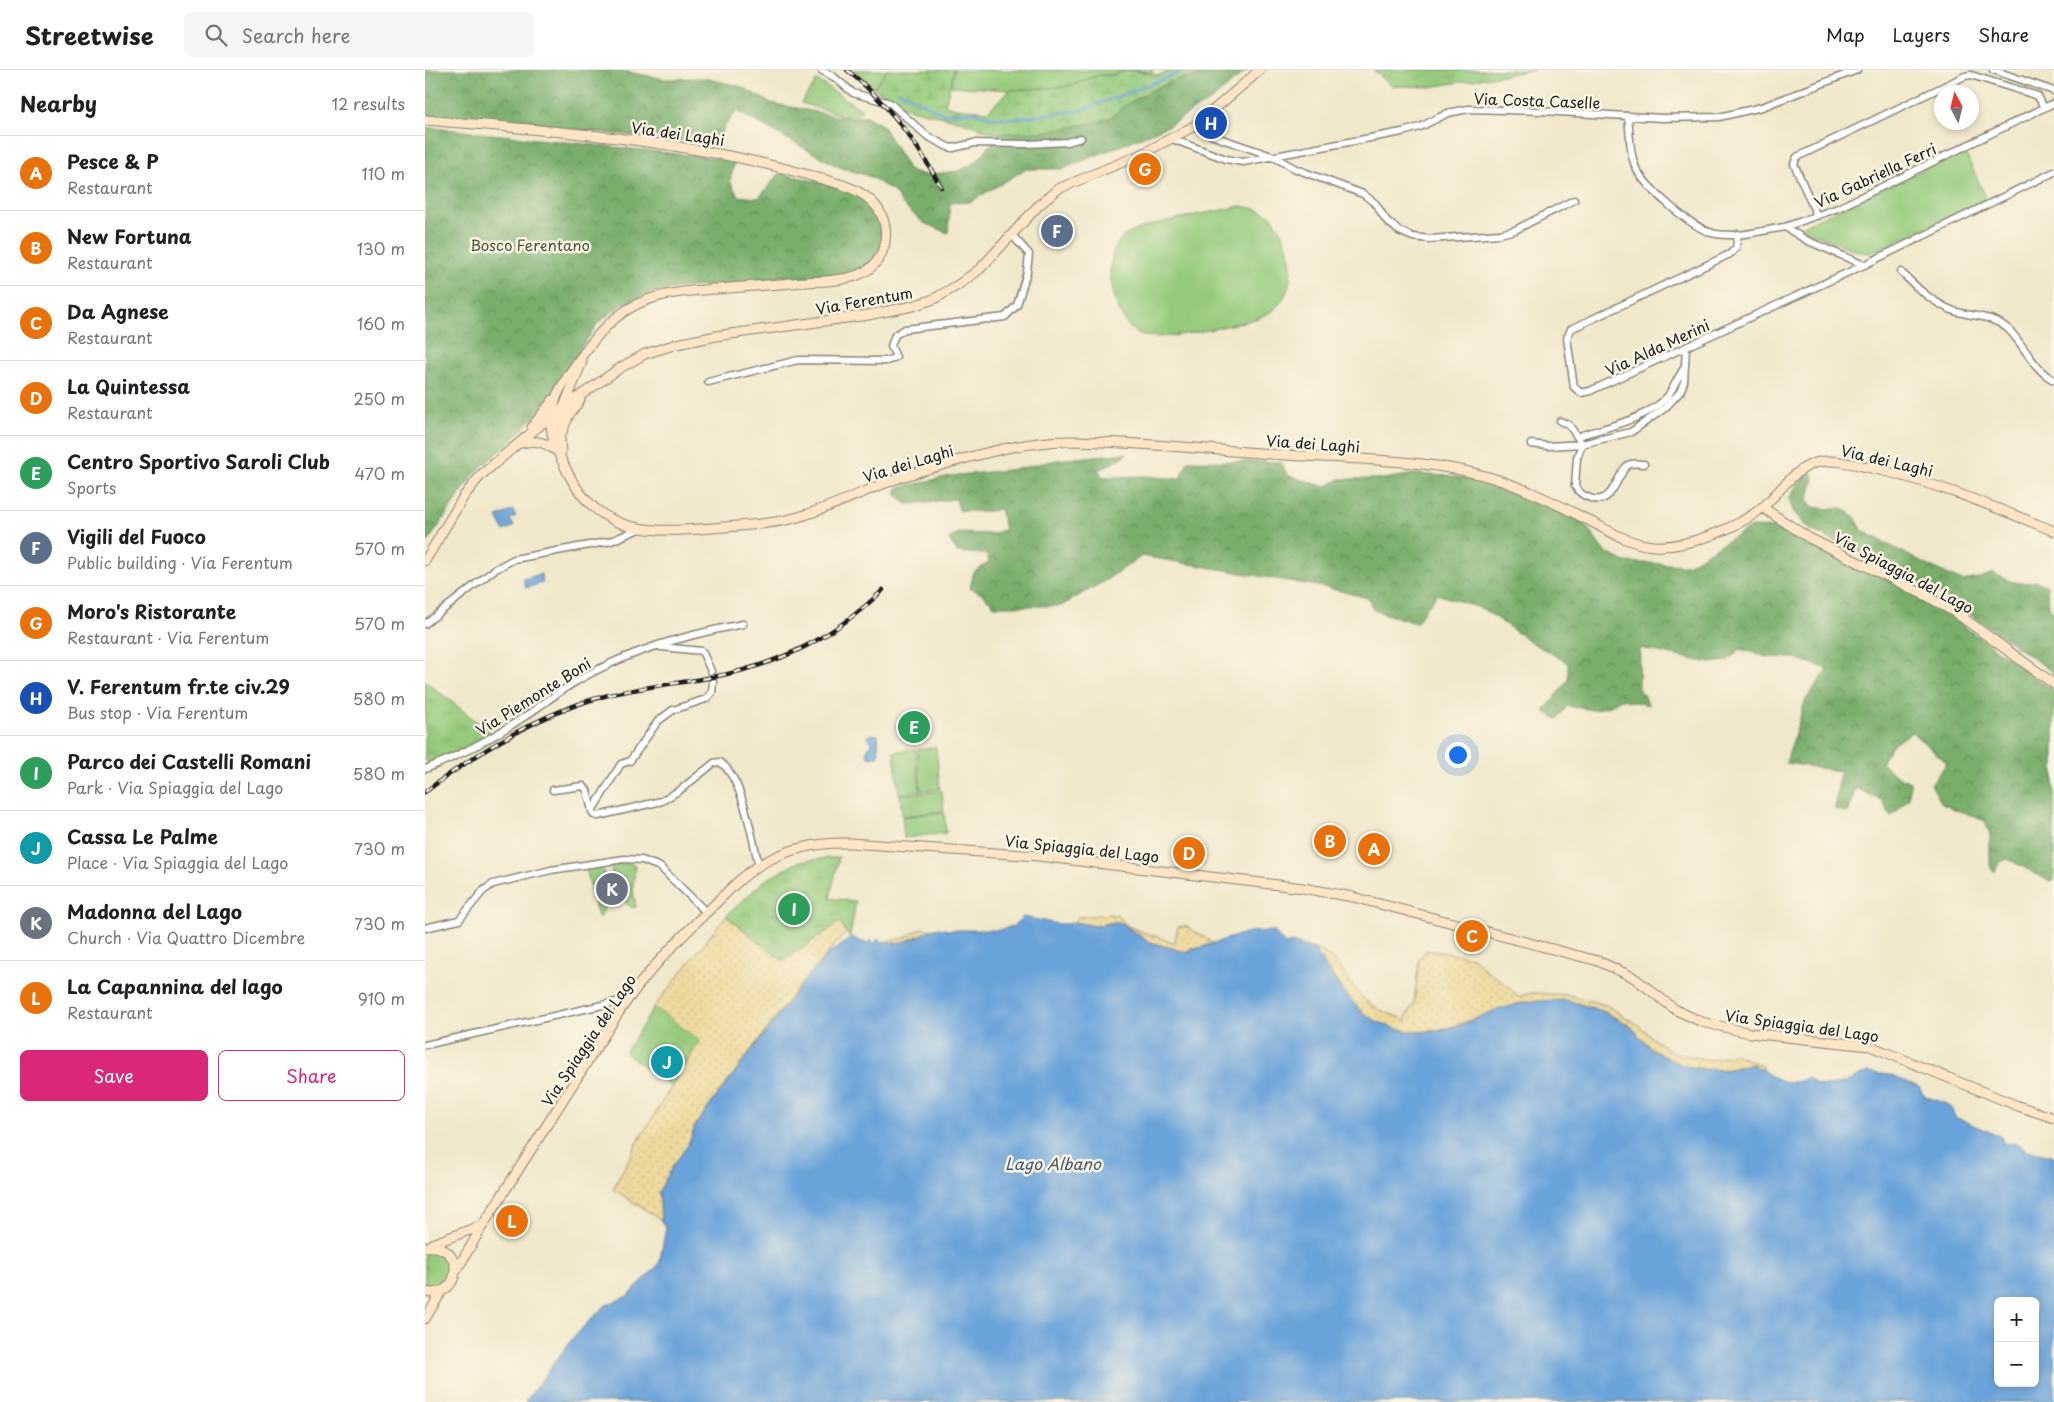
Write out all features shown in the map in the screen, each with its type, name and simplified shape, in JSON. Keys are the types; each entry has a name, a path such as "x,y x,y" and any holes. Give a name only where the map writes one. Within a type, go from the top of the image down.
{"main road":[{"name":"Via Ferentum","path":"519,444 551,416 599,383 639,358 677,344 721,335 861,316 924,303 953,288 974,274 1039,205 1058,189 1142,154 1172,139 1196,124 1260,70"},
{"name":"Via dei Laghi","path":"425,120 663,144 729,154 774,165 847,187 867,197 882,215 887,232 885,247 873,266 863,273 841,279 660,296 626,309 610,322 589,346 558,391 551,416 552,434 574,485 589,503 614,521 639,529 664,531 699,529 791,519 909,475 1013,447 1061,441 1369,460 1463,471 1497,479 1522,488 1620,537 1651,546 1676,545 1703,537 1737,523 1762,507 1801,471 1815,463 1832,461 1880,470 1939,486 2054,531"},
{"name":"Via dei Laghi","path":"560,456 559,425 563,408 589,346"},
{"path":"577,373 581,381 586,384 599,383"},
{"path":"425,561 472,485 498,460 519,444 558,391"},
{"path":"560,439 569,415 584,394"},
{"path":"519,444 530,441 541,442 560,456"},
{"name":"Via Spiaggia del Lago","path":"1762,507 1809,538 1954,612 2008,649 2054,684"},
{"name":"Via Spiaggia del Lago","path":"442,1291 453,1280 455,1272 483,1225 629,999 673,946 739,881 759,866 782,854 802,847 822,844 846,843 1038,856 1260,881 1332,892 1593,959 1633,977 1676,1010 1703,1022 1755,1034 1870,1046 2000,1099 2054,1118"},
{"path":"425,1247 483,1225"},
{"path":"425,1247 440,1247 447,1251 452,1257 455,1272"},
{"path":"425,1292 435,1293 442,1291"},
{"path":"425,1319 442,1291"}],"street":[{"path":"821,70 834,77 853,93 890,103 927,136 948,147 953,148 974,143 1027,144 1067,142 1081,138"},
{"name":"Via Costa Caselle","path":"1172,139 1236,162 1248,162 1402,132 1420,127 1444,114 1464,110 1541,111 1695,119 1728,116 1756,109 1804,92 1857,70"},
{"path":"1993,70 2054,91"},
{"path":"1817,216 1795,164 1797,157 1965,76 1971,75 2038,96 2044,108"},
{"name":"Via Gabriella Ferri","path":"1785,227 1817,216 2054,103"},
{"path":"1628,116 1633,160 1642,176 1681,216 1699,228 1716,234 1738,234 1785,227 1806,240 1864,265 2054,172"},
{"path":"1196,124 1213,136 1271,156 1296,169 1363,194 1375,203 1386,220 1399,231 1413,237 1430,240 1500,234 1515,230 1574,200"},
{"name":"Via Alda Merini","path":"1738,234 1737,246 1731,254 1580,323 1571,329 1567,335 1572,381 1575,389 1581,392 1590,391 1864,265"},
{"path":"708,382 798,360 887,361 895,357 891,346 895,335 905,330 1005,317 1017,306 1027,272 1029,254 1012,235"},
{"path":"1901,272 1923,294 1945,308 1967,315 1980,315 1996,321 2008,329 2026,349 2043,374 2054,380"},
{"path":"1531,444 1548,446 1582,444 1627,434 1647,423 1680,392 1685,382 1686,348"},
{"path":"1581,436 1653,409 1667,397 1686,366"},
{"path":"1559,421 1569,425 1582,444"},
{"path":"1582,444 1577,458 1574,484 1577,490 1589,498 1599,498 1608,494 1615,487 1629,465 1644,464"},
{"path":"425,624 508,562 519,558 611,542 639,529"},
{"name":"Via Piemonte Boni","path":"425,769 482,743 586,675 616,661 655,646 704,632 743,624"},
{"path":"655,646 703,651 711,671"},
{"path":"592,811 621,764 630,761 661,718 675,709 706,699 712,692 713,681"},
{"path":"553,790 583,786 587,790 592,811 594,815 598,816 659,802 681,790 715,762 720,762 730,775 741,796 759,866"},
{"path":"425,928 459,920 482,892 496,883 551,870 619,859 642,860 660,867 706,912"},
{"path":"425,1046 629,999"}],"green space":[{"path":"425,70 618,70 664,79 705,78 742,87 771,103 841,117 866,116 882,125 909,170 925,175 958,171 976,162 1000,133 1043,132 1111,117 1124,106 1170,82 1186,77 1223,74 1230,70 1247,70 1214,98 1168,126 1063,169 1026,169 970,202 950,203 948,233 924,223 903,205 894,192 871,177 837,166 737,111 724,127 717,144 425,115"},
{"path":"853,70 887,70 874,88"},
{"path":"887,70 954,70 945,105 988,111 1010,90 1063,87 1099,75 1112,75 1130,70 1159,75 1173,70 1230,70 1223,74 1186,77 1170,82 1124,106 1111,117 1097,122 1043,132 994,133 962,122 900,106 874,88"},
{"path":"954,70 1130,70 1112,75 1099,75 1063,87 1010,90 950,86"},
{"path":"1130,70 1154,70 1151,73"},
{"path":"1373,70 1534,70 1430,87 1392,86"},
{"path":"817,80 862,110 852,118 801,103"},
{"name":"Bosco Ferentano","path":"425,127 735,160 730,181 738,196 759,198 779,173 846,190 868,203 875,211 878,216 882,242 873,260 865,268 842,276 680,288 651,293 621,305 598,323 540,410 508,445 472,477 425,546"},
{"path":"1964,150 1987,200 1870,253 1860,252 1798,228"},
{"path":"1241,206 1253,208 1271,216 1283,236 1290,260 1291,272 1285,295 1279,304 1270,312 1258,318 1187,334 1158,337 1147,336 1139,334 1132,329 1117,306 1109,270 1111,270 1112,257 1119,241 1131,233 1160,223"},
{"path":"1127,453 1099,470 1102,477 1143,476 1180,479 1188,461 1281,462 1287,475 1325,487 1340,479 1384,479 1415,474 1450,476 1494,483 1584,523 1604,551 1625,562 1687,565 1751,527 1777,528 1798,534 1926,599 2054,691 2054,880 2049,881 2008,859 2000,862 1994,872 1990,865 1990,835 1985,821 1942,804 1931,784 1947,763 1912,732 1892,745 1881,763 1895,775 1910,782 1909,798 1891,817 1883,801 1856,788 1847,813 1835,809 1840,771 1786,763 1805,701 1828,669 1795,658 1767,657 1740,649 1727,661 1709,663 1640,648 1639,688 1649,705 1621,699 1609,706 1593,710 1567,706 1557,719 1544,711 1568,680 1568,663 1531,642 1483,609 1437,594 1416,623 1373,610 1368,598 1324,587 1142,556 1103,582 1061,606 994,606 982,594 970,588 974,572 989,562 986,554 957,552 949,539 959,533 993,534 1005,529 1000,509 982,512 959,510 956,499 907,504 897,495 897,488 950,476 1017,469 1056,460"},
{"path":"1811,472 1814,479 1808,500 1813,507 1827,509 1843,508 1855,517 1863,531 1921,562 1962,581 1993,573 2014,582 2036,581 2047,586 2048,607 2054,612 2054,673 1934,589 1807,528 1793,511 1789,499 1797,484"},
{"path":"425,681 494,735 431,766 425,760"},
{"path":"936,747 940,789 921,791 917,749"},
{"path":"915,749 920,791 899,794 894,752"},
{"path":"942,791 944,811 902,816 900,795"},
{"path":"944,812 946,833 904,838 902,817"},
{"path":"839,857 830,898 856,901 850,938 840,922 783,961 726,916 764,881 800,861"},
{"path":"627,863 635,865 633,889 636,907 632,908 618,896 627,886 614,880 610,864"},
{"path":"602,865 606,883 598,892 608,897 601,917 598,917 586,868"},
{"path":"654,1007 700,1040 672,1086 625,1053"},
{"path":"425,1252 439,1254 447,1259 450,1266 447,1280 434,1288 425,1287"}],"sand":[{"path":"1110,914 1118,916 1123,922 1137,930 1174,944 1178,927 1186,926 1213,943 1199,948 1191,948 1190,952 1185,952 1147,941 1123,924 1115,922 1095,926 1074,922 1078,917"},
{"path":"726,916 783,961 840,922 847,931 795,991 696,1124 661,1220 613,1189 641,1136 700,1041 654,1007"},
{"path":"924,928 931,930 901,943 883,942 905,938"},
{"path":"1314,949 1323,952 1337,964 1366,1001 1383,1011 1401,1018 1405,1022 1414,1004 1419,959 1426,950 1473,957 1517,997 1532,993 1568,995 1606,1005 1637,1024 1652,1038 1674,1053 1711,1060 1734,1054 1761,1065 1763,1071 1753,1064 1716,1070 1678,1064 1659,1053 1642,1039 1631,1026 1619,1019 1597,1010 1561,1003 1527,1002 1448,1027 1418,1031 1402,1030 1385,1025 1362,1012 1344,993"}],"water":[{"path":"513,510 516,516 510,519 514,526 504,531 497,517"},
{"path":"541,574 543,583 526,588 523,579"},
{"path":"872,734 878,735 879,752 877,756 872,758 868,757 866,752 871,743 868,736"},
{"name":"Lago Albano","path":"1023,917 1059,924 1074,922 1095,926 1115,922 1123,924 1147,941 1185,952 1190,952 1191,948 1199,948 1248,932 1274,931 1286,944 1295,943 1314,949 1342,990 1362,1012 1376,1021 1397,1029 1419,1032 1435,1031 1461,1025 1493,1011 1518,1004 1567,1000 1603,1011 1630,1026 1651,1049 1679,1064 1700,1069 1726,1070 1753,1064 1779,1080 1792,1082 1808,1078 1817,1085 1830,1086 1852,1080 1867,1072 1889,1075 1919,1087 1924,1096 1947,1105 1955,1117 2001,1137 2004,1144 2016,1143 2027,1150 2054,1157 2054,1402 525,1402 576,1334 606,1305 628,1296 659,1264 666,1228 661,1221 659,1191 672,1167 688,1145 696,1124 808,976 827,955 853,937 867,943 870,940 874,945 878,938 883,942 908,941 939,928 948,930 999,930 1013,926"}],"waterway":[{"path":"898,91 944,114 973,112 985,116 1010,119 1083,110 1187,70"}],"railway":[{"path":"847,70 862,82 888,109 922,154 941,187"},
{"path":"425,792 509,736 531,724 577,705 629,691 738,671 761,665 805,647 845,622 883,590"}],"place":[{"name":"V. Ferentum fr.te civ.29","path":"1211,123"},
{"name":"Moro's Ristorante","path":"1145,169"},
{"name":"Vigili del Fuoco","path":"1057,231"},
{"name":"Centro Sportivo Saroli Club","path":"914,727"},
{"name":"New Fortuna","path":"1330,841"},
{"name":"Pesce & P","path":"1374,849"},
{"name":"La Quintessa","path":"1189,853"},
{"name":"Madonna del Lago","path":"612,889"},
{"name":"Parco dei Castelli Romani","path":"794,909"},
{"name":"Da Agnese","path":"1472,936"},
{"name":"Cassa Le Palme","path":"667,1062"},
{"name":"La Capannina del lago","path":"512,1221"}]}
